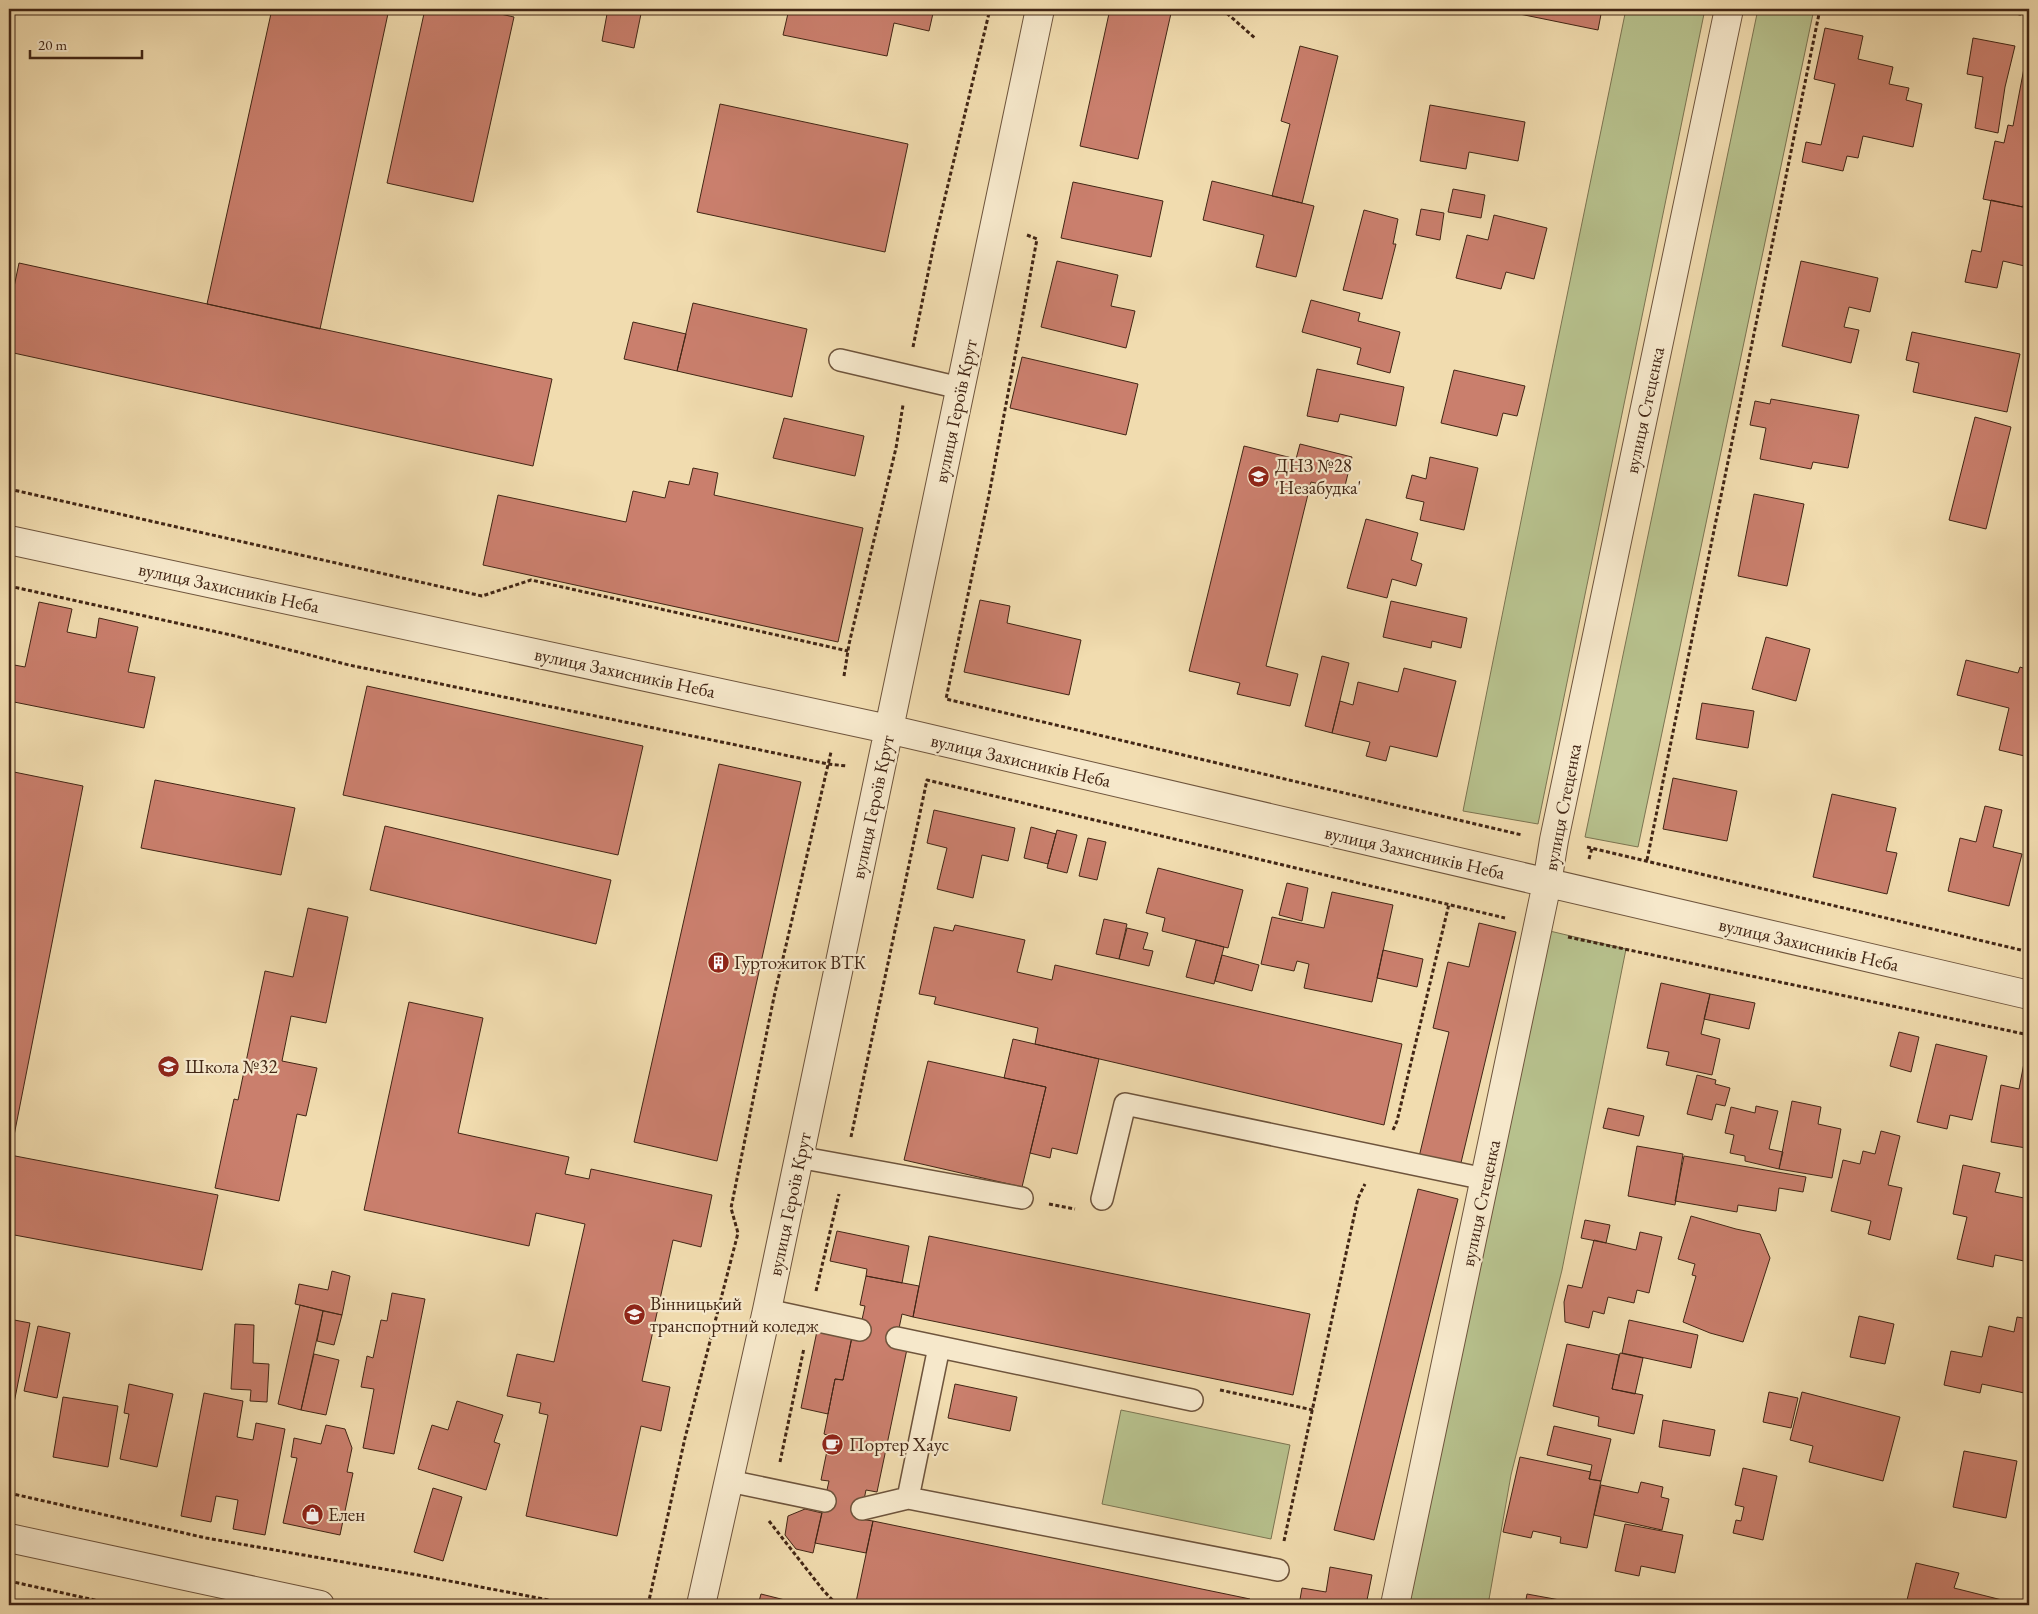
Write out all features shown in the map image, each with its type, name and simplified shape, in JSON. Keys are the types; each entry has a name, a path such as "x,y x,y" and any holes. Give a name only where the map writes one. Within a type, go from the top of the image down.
{"street":[{"name":"вулиця Героїв Крут","path":"700,1605 767,1310 1040,9"},
{"name":"вулиця Стеценка","path":"1395,1605 1729,9"},
{"name":"вулиця Захисників Неба","path":"9,540 888,729 2029,995"},
{"path":"9,1538 320,1605"}],"lane":[{"path":"840,360 960,388"},
{"path":"1102,1199 1125,1104 1485,1179"},
{"path":"798,1157 1022,1198"},
{"path":"767,1310 860,1330"},
{"path":"897,1338 1192,1400"},
{"path":"908,1498 939,1347"},
{"path":"729,1481 824,1501"},
{"path":"862,1509 908,1498 1278,1570"}],"path":[{"path":"844,676 848,651 896,448 935,239 990,9"},
{"path":"1222,9 1256,39"},
{"path":"1647,860 1820,9"},
{"path":"1998,9 2029,16"},
{"path":"1020,232 1037,239 990,495 946,699 1509,832 1647,860 2029,952"},
{"path":"9,489 482,596 531,580 848,651"},
{"path":"9,586 231,635 349,665 828,764 852,766"},
{"path":"648,1605 685,1438 738,1233 731,1208 774,997 832,744"},
{"path":"927,780 1449,904 1571,938 2029,1035"},
{"path":"1278,1570 1358,1198 1397,1121 1449,904"},
{"path":"1022,1198 1099,1214 1102,1199"},
{"path":"1192,1400 1196,1385 1313,1410"},
{"path":"9,1494 206,1538 575,1605"},
{"path":"766,1518 837,1605"},
{"path":"9,1582 117,1605"}],"green space":[{"path":"1626,9 1705,9 1538,824 1463,811"},
{"path":"1758,9 1814,9 1638,847 1585,837"},
{"path":"1537,928 1626,949 1562,1270 1511,1475 1488,1605 1395,1605"},
{"path":"1121,1410 1290,1445 1271,1539 1102,1504"}],"building":[{"path":"272,9 389,9 320,329 207,304"},
{"path":"425,9 478,9 514,17 473,202 387,183"},
{"path":"600,9 642,9 634,48 602,41 607,14 599,13"},
{"path":"789,9 934,9 929,31 894,23 887,56 783,35"},
{"path":"1110,9 1172,9 1138,159 1080,146"},
{"path":"1495,9 1602,9 1598,30"},
{"path":"1825,28 1863,36 1858,59 1893,67 1889,84 1909,88 1906,100 1922,104 1913,147 1863,136 1858,158 1847,156 1843,171 1802,162 1806,142 1821,145 1835,84 1814,79"},
{"path":"1973,38 2015,46 2005,87 1998,133 1975,128 1983,77 1967,74"},
{"path":"2029,42 2029,198 2025,197 2023,207 1983,199 1995,141 2004,143 2008,125 2013,126"},
{"path":"1300,46 1338,56 1302,203 1272,196 1290,124 1281,121"},
{"path":"720,104 908,144 885,252 697,212"},
{"path":"1430,105 1525,122 1518,161 1469,152 1466,169 1420,161"},
{"path":"1212,181 1314,206 1296,277 1256,267 1264,235 1203,220"},
{"path":"1073,182 1163,201 1151,257 1061,238"},
{"path":"1453,189 1485,195 1481,218 1448,212"},
{"path":"2025,197 2029,198 2029,267 2003,261 1997,288 1965,282 1972,250 1981,252 1991,200 2023,207"},
{"path":"1421,209 1444,213 1440,240 1416,235"},
{"path":"1364,210 1398,219 1393,244 1396,244 1382,299 1343,290"},
{"path":"1494,215 1547,228 1534,279 1506,272 1501,289 1456,278 1467,235 1488,240"},
{"path":"1057,261 1118,275 1111,306 1135,311 1126,348 1041,327"},
{"path":"1801,261 1878,278 1870,312 1849,307 1844,327 1859,330 1851,363 1782,346"},
{"path":"19,263 552,379 533,466 9,352 9,311"},
{"path":"1311,300 1360,313 1358,321 1400,332 1390,373 1357,364 1361,348 1302,332"},
{"path":"693,303 807,329 792,397 677,371"},
{"path":"633,322 686,334 677,371 624,359"},
{"path":"1912,332 2020,354 2007,412 1913,392 1919,363 1906,360"},
{"path":"1022,357 1138,384 1126,435 1010,408"},
{"path":"1317,369 1404,387 1396,426 1340,414 1338,422 1307,416"},
{"path":"1454,370 1525,386 1517,416 1503,413 1497,436 1441,423"},
{"path":"1771,399 1859,415 1848,468 1813,462 1811,469 1760,459 1766,428 1750,425 1755,401 1770,404"},
{"path":"1975,417 2011,427 1986,529 1949,520"},
{"path":"784,418 864,436 855,476 773,458"},
{"path":"1300,444 1352,457 1344,490 1311,482 1266,666 1298,674 1290,706 1237,694 1240,683 1189,671 1244,446 1296,459"},
{"path":"1430,457 1478,468 1464,530 1420,520 1424,502 1406,498 1412,475 1426,479"},
{"path":"693,468 718,473 714,495 863,528 838,642 483,565 498,495 626,522 633,491 665,498 669,481 689,485"},
{"path":"1754,494 1804,504 1787,586 1738,576"},
{"path":"1366,519 1418,533 1411,560 1422,564 1416,586 1392,579 1387,598 1347,588"},
{"path":"980,600 1010,606 1007,623 1081,640 1069,695 964,672"},
{"path":"1391,601 1467,618 1461,648 1432,641 1431,648 1383,637"},
{"path":"39,602 72,609 67,632 96,638 99,618 138,627 128,672 155,677 144,728 9,701 9,664 25,667"},
{"path":"1766,637 1810,649 1796,701 1752,689"},
{"path":"1322,656 1349,663 1332,733 1305,726"},
{"path":"1966,660 2018,673 2020,667 2029,670 2029,757 1999,750 2009,708 1957,695"},
{"path":"1404,668 1456,681 1437,757 1390,746 1386,761 1366,756 1370,742 1332,733 1340,701 1353,705 1358,682 1398,692"},
{"path":"367,686 643,746 618,855 343,795"},
{"path":"1702,703 1754,711 1748,748 1696,739"},
{"name":"Гуртожиток ВТК","path":"719,764 801,782 717,1161 634,1142"},
{"path":"9,771 83,786 9,1161"},
{"path":"1673,778 1737,791 1727,841 1663,829"},
{"path":"155,780 295,808 281,875 141,848"},
{"path":"1832,794 1896,808 1886,851 1897,853 1887,894 1813,877"},
{"path":"1985,806 2002,810 1993,847 2022,854 2009,906 1948,891 1960,838 1976,842"},
{"path":"934,810 1015,828 1008,861 982,855 973,898 937,889 947,848 927,843"},
{"path":"385,826 611,880 596,944 370,890"},
{"path":"1031,827 1056,834 1048,864 1024,858"},
{"path":"1057,830 1077,835 1067,873 1047,868"},
{"path":"1088,838 1106,842 1097,880 1079,876"},
{"path":"1158,868 1243,890 1228,948 1162,931 1165,918 1146,913"},
{"path":"1287,883 1308,888 1302,921 1279,915"},
{"path":"1332,892 1393,905 1372,1002 1304,988 1309,964 1297,961 1294,971 1261,964 1272,917 1324,928"},
{"path":"308,908 348,917 326,1023 291,1016 282,1061 317,1068 306,1116 297,1114 279,1201 215,1188 234,1099 238,1100 265,971 293,977"},
{"path":"1104,919 1127,924 1119,959 1096,954"},
{"path":"1479,923 1516,932 1460,1167 1419,1157 1449,1032 1433,1028 1448,962 1469,967"},
{"path":"955,925 1025,940 1017,972 1052,980 1055,965 1402,1044 1384,1125 1035,1044 1038,1028 934,1004 936,997 919,994 934,927 953,931"},
{"path":"1127,928 1148,933 1143,949 1153,951 1149,966 1119,959"},
{"path":"1196,940 1224,947 1214,984 1186,977"},
{"path":"1383,950 1423,959 1417,987 1377,978"},
{"path":"1222,955 1259,965 1252,991 1215,981"},
{"path":"1661,983 1710,994 1701,1034 1720,1039 1712,1075 1666,1065 1669,1052 1647,1048"},
{"path":"1710,994 1755,1003 1749,1029 1704,1019"},
{"name":"Вінницький транспортний коледж","path":"409,1002 483,1018 458,1133 569,1157 565,1174 589,1179 591,1169 712,1195 701,1247 673,1240 642,1381 670,1387 661,1431 641,1426 617,1536 526,1516 548,1415 539,1413 541,1403 507,1396 517,1354 554,1362 585,1224 536,1213 529,1246 364,1210"},
{"path":"1899,1032 1919,1037 1911,1072 1890,1066"},
{"path":"1013,1039 1099,1059 1077,1154 1052,1148 1050,1158 1030,1153 1046,1087 1004,1078"},
{"path":"1936,1044 1987,1056 1972,1120 1950,1115 1947,1129 1917,1122"},
{"path":"928,1061 1046,1087 1022,1187 904,1160"},
{"path":"2024,1063 2029,1064 2029,1137 2026,1148 1991,1142 2001,1085 2019,1089"},
{"path":"1697,1075 1716,1080 1715,1084 1730,1088 1725,1106 1716,1104 1712,1120 1687,1114"},
{"path":"1792,1101 1821,1107 1818,1124 1841,1129 1832,1178 1779,1169"},
{"path":"1756,1106 1778,1111 1769,1149 1783,1152 1779,1169 1745,1161 1745,1156 1730,1153 1734,1135 1725,1133 1731,1107 1755,1113"},
{"path":"1608,1108 1644,1116 1639,1136 1603,1128"},
{"path":"1881,1131 1900,1136 1888,1185 1902,1188 1890,1240 1868,1234 1871,1221 1831,1211 1843,1160 1860,1164 1863,1151 1875,1154"},
{"path":"1637,1146 1683,1154 1675,1205 1628,1196"},
{"path":"10,1155 218,1195 202,1270 9,1234"},
{"path":"1684,1156 1806,1177 1803,1192 1779,1188 1776,1211 1738,1205 1737,1212 1675,1201"},
{"path":"1963,1165 2000,1173 1995,1192 2029,1199 2029,1237 2024,1261 1995,1255 1993,1267 1957,1259 1967,1217 1953,1214"},
{"path":"1418,1189 1458,1199 1374,1540 1334,1530"},
{"path":"1691,1216 1760,1234 1770,1258 1743,1342 1710,1333 1683,1322 1696,1276 1692,1275 1695,1264 1678,1259"},
{"path":"1585,1220 1610,1225 1606,1243 1581,1238"},
{"path":"837,1231 909,1246 902,1283 866,1276 867,1269 830,1261"},
{"path":"1640,1232 1662,1237 1649,1293 1637,1290 1634,1303 1608,1297 1604,1314 1593,1311 1589,1328 1565,1322 1564,1302 1568,1285 1582,1288 1594,1240 1636,1250"},
{"path":"929,1236 1310,1314 1293,1395 913,1317"},
{"path":"332,1271 350,1276 342,1315 295,1304 299,1284 328,1290"},
{"path":"866,1276 919,1286 913,1317 902,1314 897,1338 907,1349 877,1492 866,1490 860,1519 873,1521 866,1553 815,1543 829,1481 821,1480 830,1436 824,1434 835,1379 843,1380 852,1337 858,1338 865,1306 860,1305"},
{"path":"392,1293 425,1299 394,1454 363,1448 374,1389 361,1387 367,1356 373,1358 381,1320 387,1321"},
{"path":"300,1305 323,1311 301,1410 278,1404"},
{"path":"323,1311 342,1315 334,1345 317,1341"},
{"path":"1859,1316 1894,1324 1885,1364 1850,1357"},
{"path":"2017,1317 2029,1319 2029,1394 1982,1384 1980,1393 1944,1385 1951,1351 1982,1357 1989,1326 2014,1332"},
{"path":"9,1319 30,1323 12,1413 9,1412"},
{"path":"1629,1320 1698,1335 1691,1368 1622,1353"},
{"path":"235,1324 254,1325 253,1363 269,1364 267,1402 250,1401 251,1390 231,1389"},
{"path":"38,1326 70,1333 57,1398 24,1391"},
{"path":"817,1331 852,1337 843,1380 835,1379 828,1414 801,1408"},
{"path":"1567,1344 1619,1355 1612,1389 1643,1395 1634,1434 1598,1426 1599,1417 1553,1406"},
{"path":"1620,1353 1643,1358 1635,1394 1612,1389"},
{"path":"314,1354 339,1360 326,1415 301,1410"},
{"path":"129,1384 173,1394 157,1467 120,1459 129,1414 124,1413"},
{"path":"955,1384 1017,1397 1010,1431 948,1418"},
{"path":"1769,1392 1798,1398 1791,1428 1763,1422"},
{"path":"1802,1392 1900,1417 1883,1481 1809,1462 1813,1446 1790,1440"},
{"path":"204,1393 243,1401 237,1437 253,1440 256,1423 285,1429 265,1535 233,1529 238,1500 216,1496 211,1522 181,1516"},
{"path":"63,1397 118,1406 108,1467 53,1457"},
{"path":"457,1401 503,1415 494,1442 500,1444 486,1490 418,1469 432,1425 448,1430"},
{"path":"1663,1420 1715,1430 1710,1456 1659,1447"},
{"path":"326,1425 345,1429 352,1448 347,1472 353,1473 340,1535 283,1523 297,1458 291,1457 294,1438 321,1444"},
{"path":"1554,1426 1611,1439 1601,1481 1589,1479 1592,1465 1547,1455"},
{"path":"1964,1451 2017,1461 2006,1518 1953,1507"},
{"path":"1520,1457 1591,1472 1589,1479 1601,1481 1587,1548 1560,1543 1561,1537 1533,1531 1531,1538 1503,1532"},
{"path":"1743,1468 1777,1476 1763,1540 1733,1533 1736,1520 1741,1521 1744,1507 1735,1505"},
{"path":"1641,1482 1663,1487 1661,1497 1669,1499 1662,1530 1594,1515 1601,1485 1638,1493"},
{"path":"433,1488 462,1497 443,1561 414,1552"},
{"path":"805,1509 822,1513 813,1553 796,1549 785,1535 788,1516"},
{"path":"873,1521 1250,1599 1249,1605 870,1605 856,1602"},
{"path":"1625,1524 1683,1535 1675,1573 1641,1566 1639,1576 1615,1571"},
{"path":"1916,1563 1959,1573 1954,1588 2002,1600 2001,1605 1906,1604"},
{"path":"1330,1567 1372,1575 1366,1605 1299,1605 1302,1588 1326,1592"},
{"path":"761,1594 801,1604 801,1605 758,1605"},
{"path":"1527,1594 1587,1605 1525,1605"}],"place":[{"name":"ДНЗ №28 'Незабудка'","path":"1259,476"},
{"name":"Гуртожиток ВТК","path":"718,962"},
{"name":"Школа №32","path":"169,1066"},
{"name":"Вінницький транспортний коледж","path":"634,1314"},
{"name":"Портер Хаус","path":"833,1444"},
{"name":"Елен","path":"312,1514"}]}
